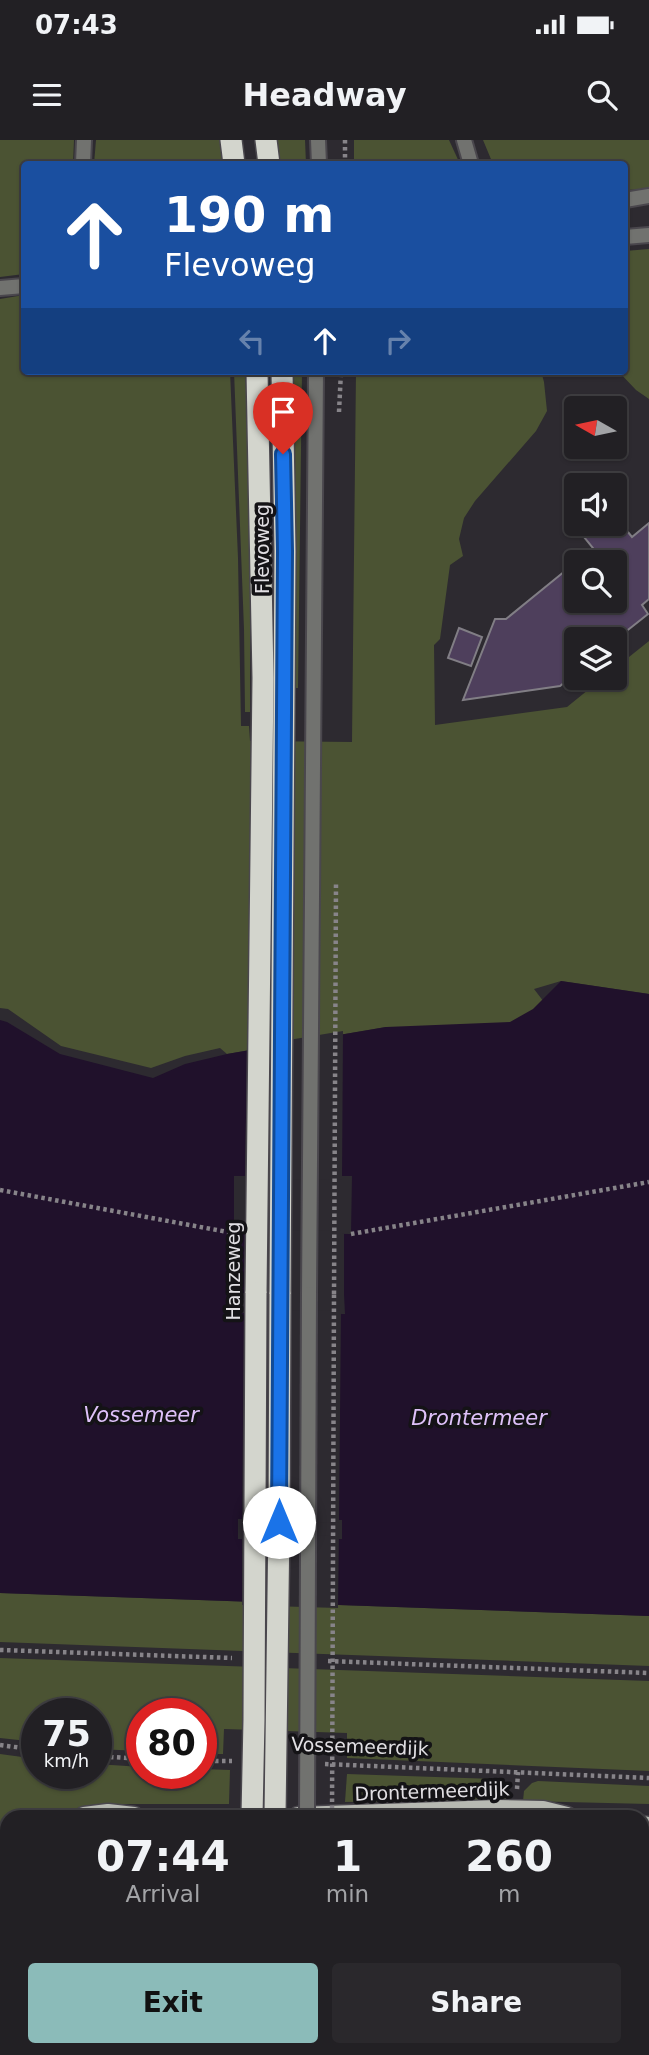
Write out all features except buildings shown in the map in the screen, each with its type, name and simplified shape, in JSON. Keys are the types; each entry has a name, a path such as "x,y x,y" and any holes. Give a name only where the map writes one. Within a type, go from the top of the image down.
{"highway":[{"path":"231,140 234,161"},
{"path":"266,140 269,161"},
{"name":"Flevoweg","path":"257,375 262,726"},
{"name":"Flevoweg","path":"275,1810 285,551 282,375"},
{"name":"Hanzeweg","path":"252,1810 262,726"}],"main road":[{"name":"Drontermeerdijk","path":"469,1810 543,1810"}],"street":[{"path":"83,161 84,140"},
{"path":"318,140 318,161"},
{"path":"464,140 470,161"},
{"path":"628,200 649,196"},
{"path":"628,237 649,235"},
{"path":"0,288 21,286"},
{"path":"307,1810 316,375"}],"path":[{"path":"345,140 345,161"},
{"path":"332,1810 336,878"},
{"path":"351,1234 649,1182"},
{"path":"0,1190 233,1233"},
{"path":"0,1745 21,1748"},
{"path":"217,1761 242,1761"},
{"name":"Vossemeerdijk","path":"325,1764 518,1772"},
{"name":"Drontermeerdijk","path":"518,1772 649,1778"}],"green space":[{"path":"0,140 74,140 73,161 21,161 21,274 0,277"},
{"path":"96,140 220,140 224,161 94,161"},
{"path":"276,140 305,140 306,161 278,161"},
{"path":"354,140 449,140 459,161 354,161"},
{"path":"483,140 649,140 649,189 628,190 628,161 492,161"},
{"path":"649,249 649,399 622,375 628,375 628,251"},
{"path":"21,296 21,375 230,375 238,558 241,726 249,726 250,741 352,742 356,375 542,375 547,411 536,431 475,501 464,518 459,539 463,556 450,565 440,639 434,645 435,725 567,707 588,690 627,690 627,659 649,641 649,994 561,981 534,989 547,1006 554,1027 386,1027 227,1054 220,1048 151,1068 61,1046 8,1009 0,1008 0,299"},
{"path":"234,375 245,375 247,413 250,712 245,712"},
{"path":"291,375 302,375 298,688 296,688"},
{"path":"0,1593 649,1616 649,1666 0,1642"},
{"path":"0,1658 649,1681 649,1771 347,1758 347,1733 224,1729 223,1754 217,1754 217,1698 126,1698 126,1750 112,1750 112,1698 21,1698 21,1740 0,1738"},
{"path":"0,1754 21,1757 21,1789 112,1789 112,1765 126,1766 126,1789 217,1789 217,1770 230,1770 229,1804 98,1804 71,1810 0,1810"},
{"path":"347,1774 495,1779 506,1785 506,1800 345,1802"},
{"path":"538,1781 649,1786 649,1804 523,1801 524,1791"}],"water":[{"path":"561,981 649,994 649,1616 0,1593 0,1020 60,1054 153,1078 185,1064 227,1054 386,1027 510,1022 533,1009","holes":["234,1176 352,1176 351,1234 234,1233","240,1293 344,1294 345,1314 240,1313","238,1519 342,1520 342,1539 238,1539"]}],"pier":[{"path":"343,1031 342,1180 245,1179 247,1047"},
{"path":"245,1230 342,1231 344,1294 341,1294 341,1297 244,1297"},
{"path":"244,1310 341,1311 339,1523 242,1522"},
{"path":"242,1535 339,1536 338,1608 242,1605"}],"route":[{"path":"279,1522 285,551 283,454"}],"water label":[{"name":"Vossemeer","path":"141,1415"},
{"name":"Drontermeer","path":"479,1418"}]}
